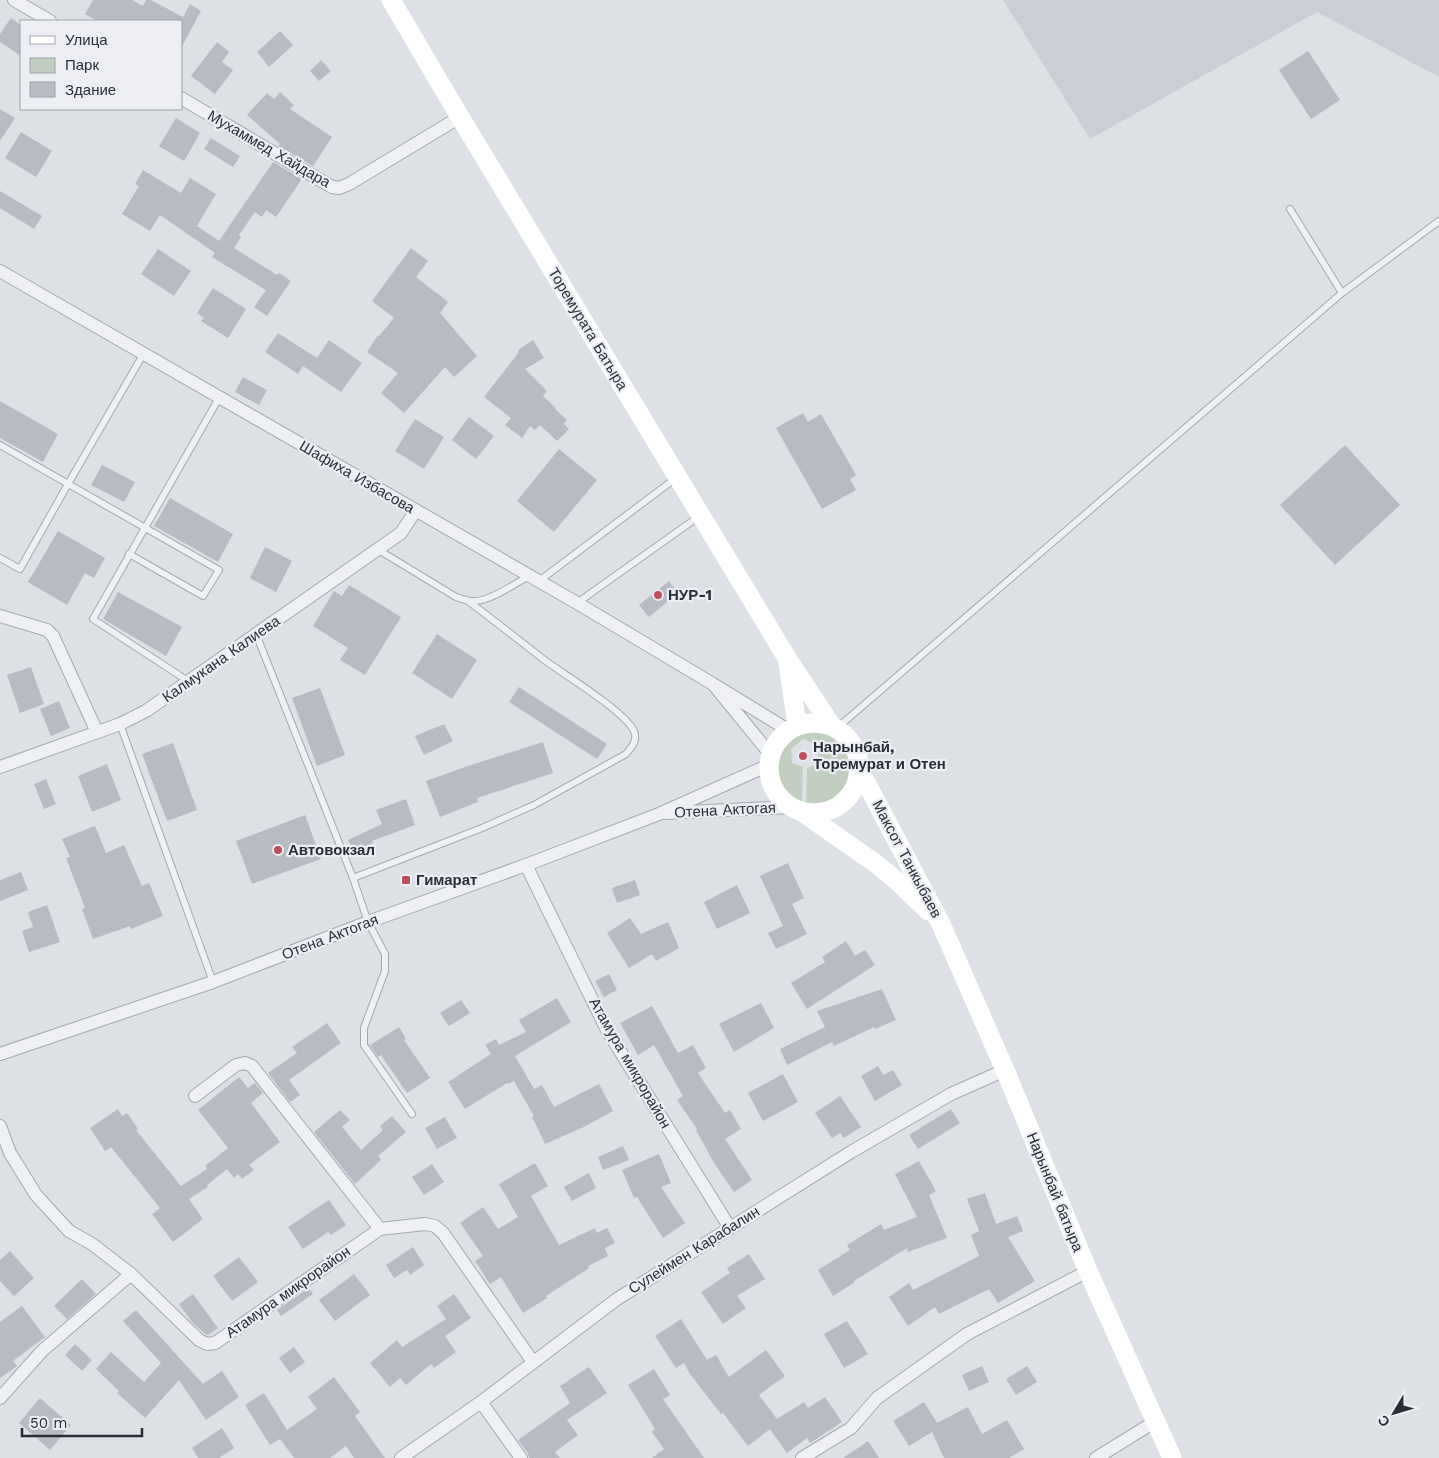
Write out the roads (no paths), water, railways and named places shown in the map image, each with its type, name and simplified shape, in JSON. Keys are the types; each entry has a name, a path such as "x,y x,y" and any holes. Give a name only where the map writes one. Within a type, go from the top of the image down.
{"street":[{"path":"14,0 48,20"},
{"name":"Торемурата Батыра","path":"391,0 787,658 834,726"},
{"name":"Мухаммед Хайдара","path":"182,99 332,187 339,188 349,184 460,117"},
{"name":"Шафиха Избасова","path":"0,270 534,578 713,684 793,728"},
{"name":"Калмукана Калиева","path":"0,767 120,724 146,711 401,533 416,510"},
{"path":"0,616 47,630 53,636 97,732"},
{"path":"787,658 793,728"},
{"path":"713,684 770,760"},
{"path":"817,722 834,726 848,737 857,751 860,771 854,790 840,805 831,810 812,813 797,809 784,801 772,785 770,760 781,737 793,728 817,722"},
{"name":"Отена Актогая","path":"0,1054 214,982 368,922 526,866 659,814 770,760"},
{"name":"Максот Танкыбаев","path":"860,771 941,924"},
{"name":"Отена Актогая","path":"659,814 797,809"},
{"name":"Максот Танкыбаев","path":"797,809 875,863 897,881 941,924"},
{"name":"Атамура микрорайон","path":"526,866 606,1030 730,1228"},
{"name":"Нарынбай батыра","path":"941,924 1005,1070 1088,1271 1172,1458"},
{"path":"195,1096 236,1065 244,1063 252,1066 380,1229"},
{"name":"Сулеймен Карабалин","path":"401,1458 481,1402 617,1299 868,1142 951,1094 1005,1070"},
{"name":"Атамура микрорайон","path":"0,1126 10,1152 36,1195 69,1230 92,1244 130,1274 200,1340 207,1344 215,1343 380,1229 425,1224 435,1226 443,1233 533,1362"},
{"path":"802,1458 851,1428 877,1398 967,1334 1088,1271"},
{"path":"0,1398 42,1351 130,1274"},
{"path":"481,1402 521,1458"},
{"path":"1096,1458 1156,1421"}],"lane":[{"path":"1290,209 1342,293"},
{"path":"834,726 1342,293 1439,221"},
{"path":"0,558 20,570 144,353"},
{"path":"188,681 93,619 219,398"},
{"path":"0,445 220,570 203,596 129,554"},
{"path":"378,549 456,597 477,602 534,578 677,477"},
{"path":"577,603 700,515"},
{"path":"353,878 482,828 534,805 626,754 636,740 634,731 616,711 547,662 468,601"},
{"path":"256,634 353,878 368,922 385,954 385,972 364,1028 364,1045 412,1114"},
{"path":"120,724 214,982"}],"place":[{"name":"НУР-1","path":"658,595"},
{"name":"Нарынбай, Торемурат и Отен","path":"803,756"},
{"name":"Автовокзал","path":"278,850"},
{"name":"Гимарат","path":"406,880"}]}
